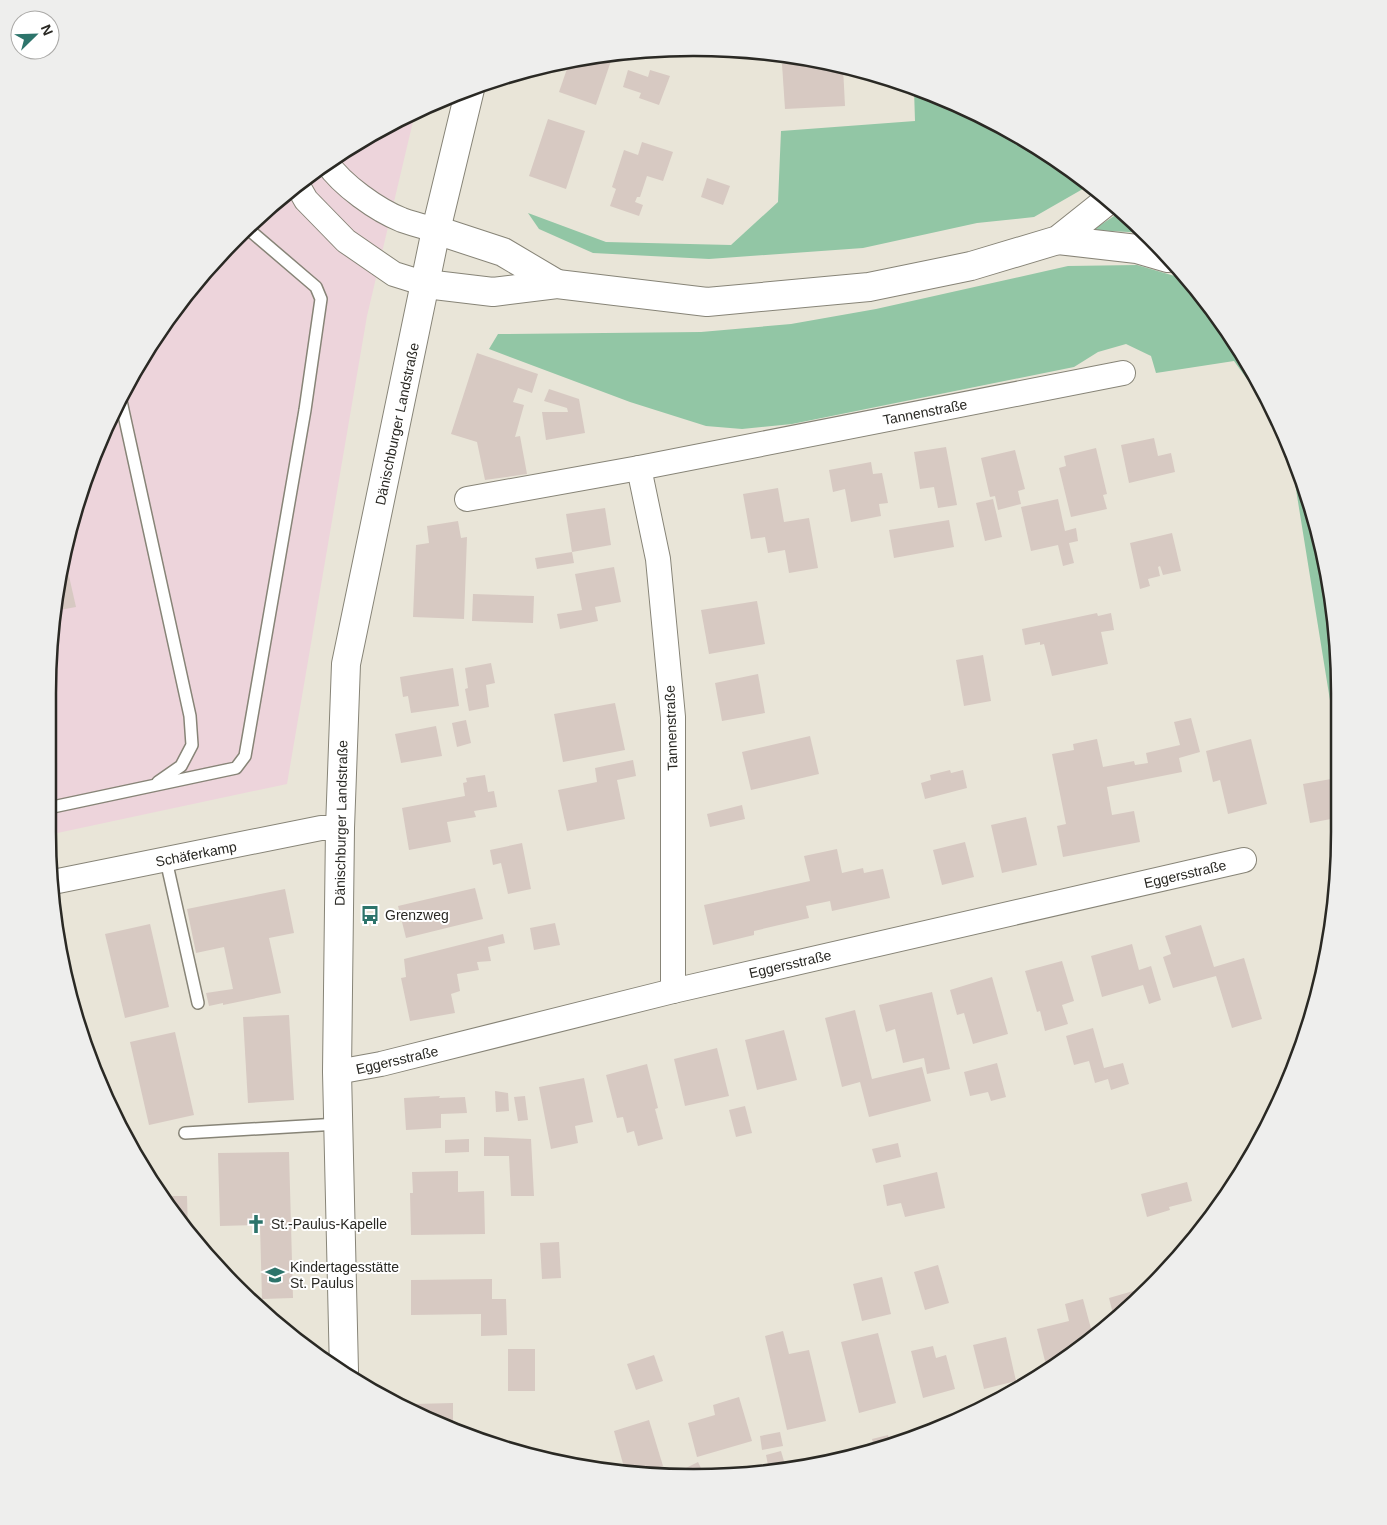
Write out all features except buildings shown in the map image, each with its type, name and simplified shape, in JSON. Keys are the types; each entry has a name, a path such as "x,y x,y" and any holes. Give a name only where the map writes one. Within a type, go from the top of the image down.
{"main road":[{"name":"Dänischburger Landstraße","path":"344,1364 337,1072 340,828 346,664 436,230 468,98"},
{"path":"426,284 493,292 557,284 707,302 869,287 971,266 1058,240 1102,205"},
{"path":"436,230 503,252 557,284"},
{"path":"1058,240 1137,249 1155,254"}],"street":[{"path":"332,169 360,196 401,219 436,230"},
{"path":"301,192 306,200 346,241 394,274 426,284"},
{"name":"Tannenstraße","path":"467,500 1123,373"},
{"name":"Tannenstraße","path":"639,468 658,559 673,717 673,991"},
{"name":"Schäferkamp","path":"59,881 321,828 340,828"},
{"name":"Eggersstraße","path":"337,1072 381,1064 673,991 1244,860"}],"lane":[{"path":"56,806 236,768 244,756 305,410 321,299 316,287 253,233"},
{"path":"123,410 190,716 192,745 181,766 152,786"},
{"path":"166,860 198,1003"},
{"path":"184,1133 338,1124"}],"shaded area":[{"path":"413,122 367,316 287,784 56,833 56,694 62,610 68,569 90,489 122,412 164,339 188,306 214,273 273,214 339,164"}],"green space":[{"path":"914,96 975,122 1012,142 1048,164 1082,189 1034,217 977,223 863,248 709,259 593,253 539,229 528,213 606,242 731,245 778,202 781,131 915,121"},
{"path":"1115,215 1133,232 1093,230"},
{"path":"1137,265 1176,276 1223,339 1248,380 1234,361 1156,373 1151,356 1126,344 1098,352 1074,367 792,424 742,429 706,426 630,402 489,349 498,334 701,332 791,324 876,309 1068,266"},
{"path":"1295,484 1319,569 1329,652 1331,707"}],"place":[{"name":"Grenzweg","path":"370,915"},
{"name":"St.-Paulus-Kapelle","path":"256,1224"},
{"name":"Kindertagesstätte St. Paulus","path":"275,1275"}]}
